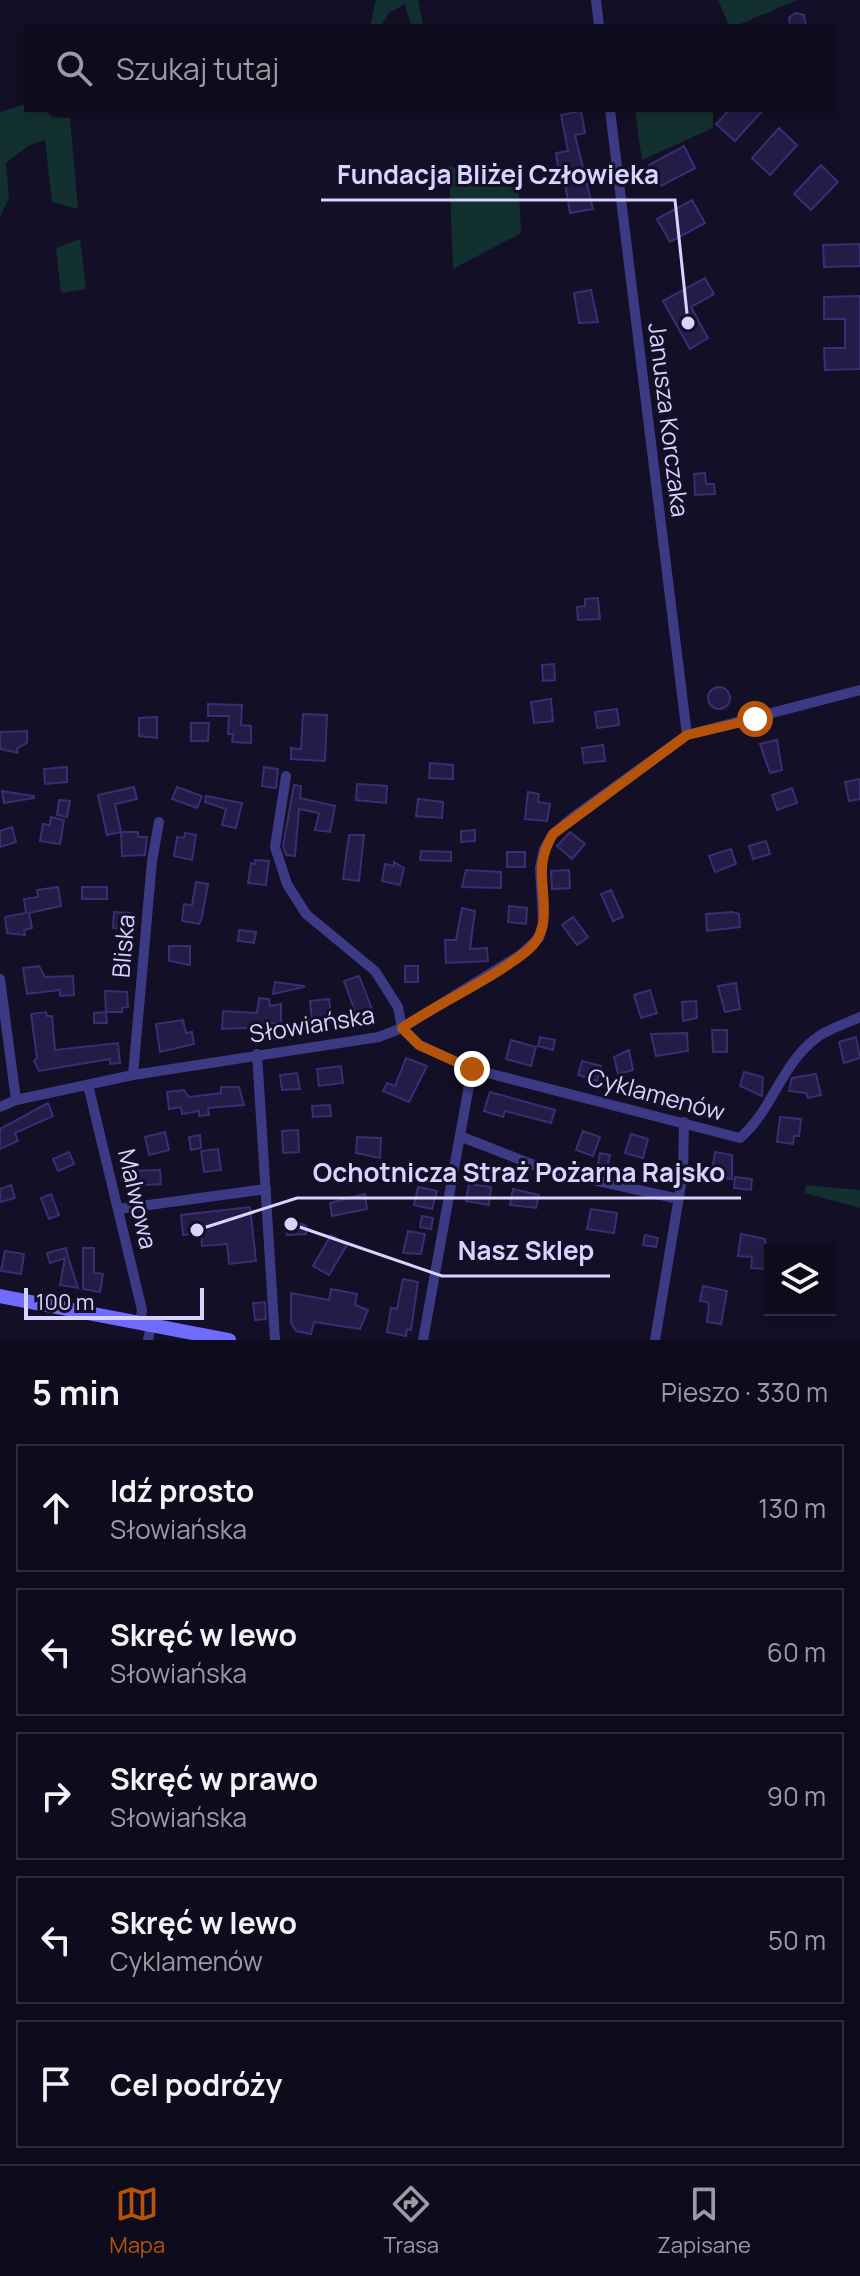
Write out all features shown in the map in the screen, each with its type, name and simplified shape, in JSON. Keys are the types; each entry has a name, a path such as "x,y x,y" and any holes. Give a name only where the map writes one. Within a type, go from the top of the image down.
{"main road":[{"path":"0,1296 146,1329 229,1340"}],"street":[{"path":"596,0 599,24"},
{"name":"Janusza Korczaka","path":"610,112 687,735"},
{"name":"Słowiańska","path":"0,1107 16,1100 133,1075 379,1037 402,1028 529,949 539,938 543,922 540,868 544,849 553,834 687,735 860,690"},
{"path":"286,776 275,847 287,884 306,914 375,971 398,1007 402,1028"},
{"name":"Bliska","path":"133,1075 152,861 159,822"},
{"path":"0,979 16,1100"},
{"name":"Cyklamenów","path":"402,1028 419,1045 472,1069 740,1138 753,1127 802,1051 816,1037 860,1017"},
{"path":"257,1054 275,1340"},
{"path":"423,1340 472,1069"},
{"name":"Malwowa","path":"88,1085 146,1329"},
{"path":"655,1340 679,1199 684,1122"},
{"path":"462,1137 544,1169 679,1199"},
{"path":"119,1209 266,1189"}],"green space":[{"path":"376,0 418,0 423,24 410,24 405,4 389,13 382,24 370,24"},
{"path":"718,0 797,0 741,24 728,24"},
{"path":"24,105 24,112 47,112 53,117 70,118 78,209 52,202 45,140 28,146 6,163 9,198 0,217 0,112"},
{"path":"635,112 713,112 713,128 642,160"},
{"path":"449,166 519,190 521,233 453,269"},
{"path":"80,239 86,289 61,293 56,248"},
{"path":"806,1185 860,1190 860,1208 805,1193"}],"building":[{"path":"795,13 804,15 806,24 790,24 789,18"},
{"path":"581,112 585,133 575,135 593,209 570,213 563,172 559,173 556,153 568,151 561,115"},
{"path":"727,112 761,112 735,141 716,124"},
{"path":"779,128 797,145 770,175 752,158"},
{"path":"684,146 695,168 661,186 649,165"},
{"path":"821,165 838,182 811,210 794,194"},
{"path":"692,200 705,223 670,242 657,219"},
{"path":"860,244 860,266 824,267 823,245"},
{"path":"705,278 714,294 691,307 708,338 690,349 663,301"},
{"path":"591,290 598,322 579,323 574,293"},
{"path":"860,296 860,369 825,370 824,348 845,348 845,319 824,319 824,297"},
{"path":"705,473 706,484 714,484 715,494 695,495 694,474"},
{"path":"598,598 600,619 578,620 577,607 585,606 585,599"},
{"path":"554,664 555,680 543,681 542,665"},
{"path":"719,687 727,690 730,698 727,706 719,709 711,706 708,698 711,690"},
{"path":"551,699 553,721 534,723 531,702"},
{"path":"208,704 242,705 241,725 251,726 251,743 232,742 233,734 228,734 229,716 208,716"},
{"path":"617,709 619,725 597,728 595,712"},
{"path":"303,714 327,715 325,761 291,759 291,748 301,749"},
{"path":"157,717 157,738 139,736 139,718"},
{"path":"191,723 209,723 208,741 191,741"},
{"path":"27,731 27,743 17,748 18,753 0,749 0,732"},
{"path":"777,740 782,770 770,773 760,744"},
{"path":"603,745 605,761 584,763 582,748"},
{"path":"430,763 453,765 453,779 429,778"},
{"path":"67,767 67,782 45,784 44,769"},
{"path":"264,767 278,769 276,788 262,786"},
{"path":"860,779 860,799 849,801 845,782"},
{"path":"357,784 387,786 386,803 356,800"},
{"path":"294,785 301,786 300,798 335,806 330,832 315,830 319,813 299,809 295,856 286,855 283,846"},
{"path":"134,787 137,799 115,804 121,832 107,835 98,795"},
{"path":"177,787 202,796 197,808 172,799"},
{"path":"792,788 797,803 777,810 772,795"},
{"path":"2,791 34,796 34,798 4,803"},
{"path":"528,792 539,794 538,802 550,804 547,821 525,819"},
{"path":"206,796 242,803 236,828 222,825 226,809 205,802"},
{"path":"418,799 443,802 442,818 416,816"},
{"path":"59,800 70,801 67,817 57,815"},
{"path":"51,817 64,820 60,844 40,841 43,824 50,825"},
{"path":"12,827 16,842 0,847 0,831"},
{"path":"475,830 475,841 461,842 461,831"},
{"path":"121,832 138,832 138,837 147,837 145,855 122,856"},
{"path":"570,832 585,844 572,859 557,846"},
{"path":"185,833 196,835 192,860 174,856 177,837 184,838"},
{"path":"349,835 364,835 359,881 343,879"},
{"path":"766,841 770,854 753,859 749,846"},
{"path":"731,849 736,864 715,872 709,856"},
{"path":"421,851 451,852 451,861 420,860"},
{"path":"507,852 525,852 525,867 507,867"},
{"path":"255,860 269,861 266,885 248,883 251,863 255,864"},
{"path":"394,862 404,868 400,885 382,881 385,864 394,866"},
{"path":"466,870 501,872 501,888 462,887"},
{"path":"569,870 570,888 552,889 551,871"},
{"path":"196,882 208,884 199,924 182,921 184,904 192,905"},
{"path":"58,887 61,906 29,913 32,928 24,930 25,935 7,933 5,917 26,913 24,899 38,897 37,890"},
{"path":"82,887 107,887 107,899 82,899"},
{"path":"611,890 623,917 613,921 601,894"},
{"path":"509,906 527,908 526,924 508,922"},
{"path":"462,908 475,911 470,949 487,948 488,961 446,963 445,940 456,940"},
{"path":"114,912 130,913 128,929 113,928"},
{"path":"706,914 739,914 740,927 707,931"},
{"path":"573,917 588,937 577,945 562,925"},
{"path":"239,930 256,932 254,943 238,941"},
{"path":"169,946 190,946 190,965 169,961"},
{"path":"39,966 45,977 73,976 74,995 60,996 60,990 27,994 23,968"},
{"path":"405,966 418,966 418,982 405,982"},
{"path":"359,976 372,1009 356,1014 344,981"},
{"path":"275,982 304,986 304,987 273,994"},
{"path":"736,983 740,1009 725,1012 718,986"},
{"path":"650,990 657,1013 641,1018 634,995"},
{"path":"105,991 127,992 128,1007 122,1008 122,1012 106,1012"},
{"path":"259,998 269,999 270,1006 281,1004 281,1023 272,1023 271,1027 222,1029 223,1011 257,1013"},
{"path":"329,999 331,1017 312,1020 310,1001"},
{"path":"696,1001 697,1018 683,1021 682,1002"},
{"path":"46,1012 47,1016 52,1016 55,1050 118,1043 120,1063 110,1064 110,1059 39,1071 34,1061 37,1058 31,1014"},
{"path":"106,1012 107,1023 94,1023 94,1013"},
{"path":"183,1020 186,1033 192,1032 194,1044 160,1052 156,1024"},
{"path":"712,1030 727,1030 727,1052 713,1052"},
{"path":"687,1033 688,1051 656,1056 651,1034"},
{"path":"540,1037 555,1040 553,1050 538,1046"},
{"path":"856,1037 860,1058 844,1063 839,1042"},
{"path":"511,1040 536,1047 531,1066 506,1059"},
{"path":"629,1050 633,1070 618,1074 614,1057"},
{"path":"406,1058 427,1066 409,1102 383,1091 387,1083 395,1086"},
{"path":"582,1061 601,1066 597,1081 578,1075"},
{"path":"341,1066 343,1083 319,1086 317,1069"},
{"path":"744,1072 763,1077 762,1096 740,1086"},
{"path":"297,1073 300,1089 282,1090 280,1075"},
{"path":"816,1074 821,1095 808,1098 806,1093 789,1091 792,1078"},
{"path":"221,1087 239,1087 244,1105 208,1108 209,1115 199,1116 199,1111 182,1114 181,1107 169,1109 167,1092 184,1090 189,1097 221,1093"},
{"path":"490,1092 555,1110 551,1123 505,1111 503,1117 484,1111"},
{"path":"48,1103 53,1116 15,1133 18,1141 0,1149 0,1129"},
{"path":"330,1105 331,1116 313,1117 312,1106"},
{"path":"780,1117 801,1119 799,1136 794,1136 793,1144 777,1142"},
{"path":"298,1130 299,1152 283,1153 282,1131"},
{"path":"583,1131 600,1137 593,1156 576,1150"},
{"path":"165,1132 169,1150 149,1155 145,1137"},
{"path":"631,1134 648,1139 643,1158 625,1153"},
{"path":"200,1135 201,1148 191,1150 189,1137"},
{"path":"357,1137 381,1138 380,1158 356,1153"},
{"path":"218,1149 221,1170 204,1172 201,1151"},
{"path":"69,1152 74,1164 58,1171 53,1159"},
{"path":"715,1152 732,1155 732,1179 711,1176"},
{"path":"600,1153 610,1155 606,1172 597,1170"},
{"path":"160,1170 161,1184 129,1186 128,1171"},
{"path":"735,1177 752,1179 751,1190 734,1188"},
{"path":"469,1184 491,1187 489,1205 466,1201"},
{"path":"11,1185 15,1198 0,1202 0,1189"},
{"path":"418,1187 437,1191 432,1209 414,1205"},
{"path":"513,1189 539,1195 536,1208 510,1205"},
{"path":"51,1194 59,1215 49,1219 41,1198"},
{"path":"365,1194 367,1209 332,1216 330,1203"},
{"path":"250,1207 256,1261 229,1264 227,1244 202,1246 201,1233 183,1235 181,1215"},
{"path":"591,1209 617,1213 614,1233 587,1229"},
{"path":"422,1216 433,1218 431,1229 420,1227"},
{"path":"297,1222 306,1226 306,1234 287,1235 286,1223"},
{"path":"408,1231 425,1234 421,1254 403,1253"},
{"path":"741,1234 765,1239 764,1269 751,1268 752,1257 738,1256"},
{"path":"331,1235 347,1245 329,1275 313,1266"},
{"path":"645,1235 658,1238 656,1247 643,1245"},
{"path":"66,1248 78,1288 60,1285 65,1258 50,1263 47,1253"},
{"path":"83,1248 94,1248 94,1273 103,1274 100,1292 83,1289"},
{"path":"5,1251 24,1254 21,1274 1,1271"},
{"path":"403,1279 418,1282 411,1330 407,1329 406,1336 387,1332 391,1308 397,1309"},
{"path":"703,1286 727,1291 721,1324 707,1322 708,1302 700,1301"},
{"path":"331,1289 357,1294 355,1305 368,1310 360,1329 314,1322 311,1334 296,1331 291,1323 291,1293 329,1300"},
{"path":"265,1302 266,1319 255,1320 253,1303"}],"place":[{"name":"Fundacja Bliżej Człowieka","path":"688,323"},
{"name":"Nasz Sklep","path":"291,1224"},
{"name":"Ochotnicza Straż Pożarna Rajsko","path":"197,1230"}],"route":[{"path":"472,1069 419,1045 402,1028 520,955 539,938 543,922 540,868 544,849 553,834 687,735 755,719"}]}
